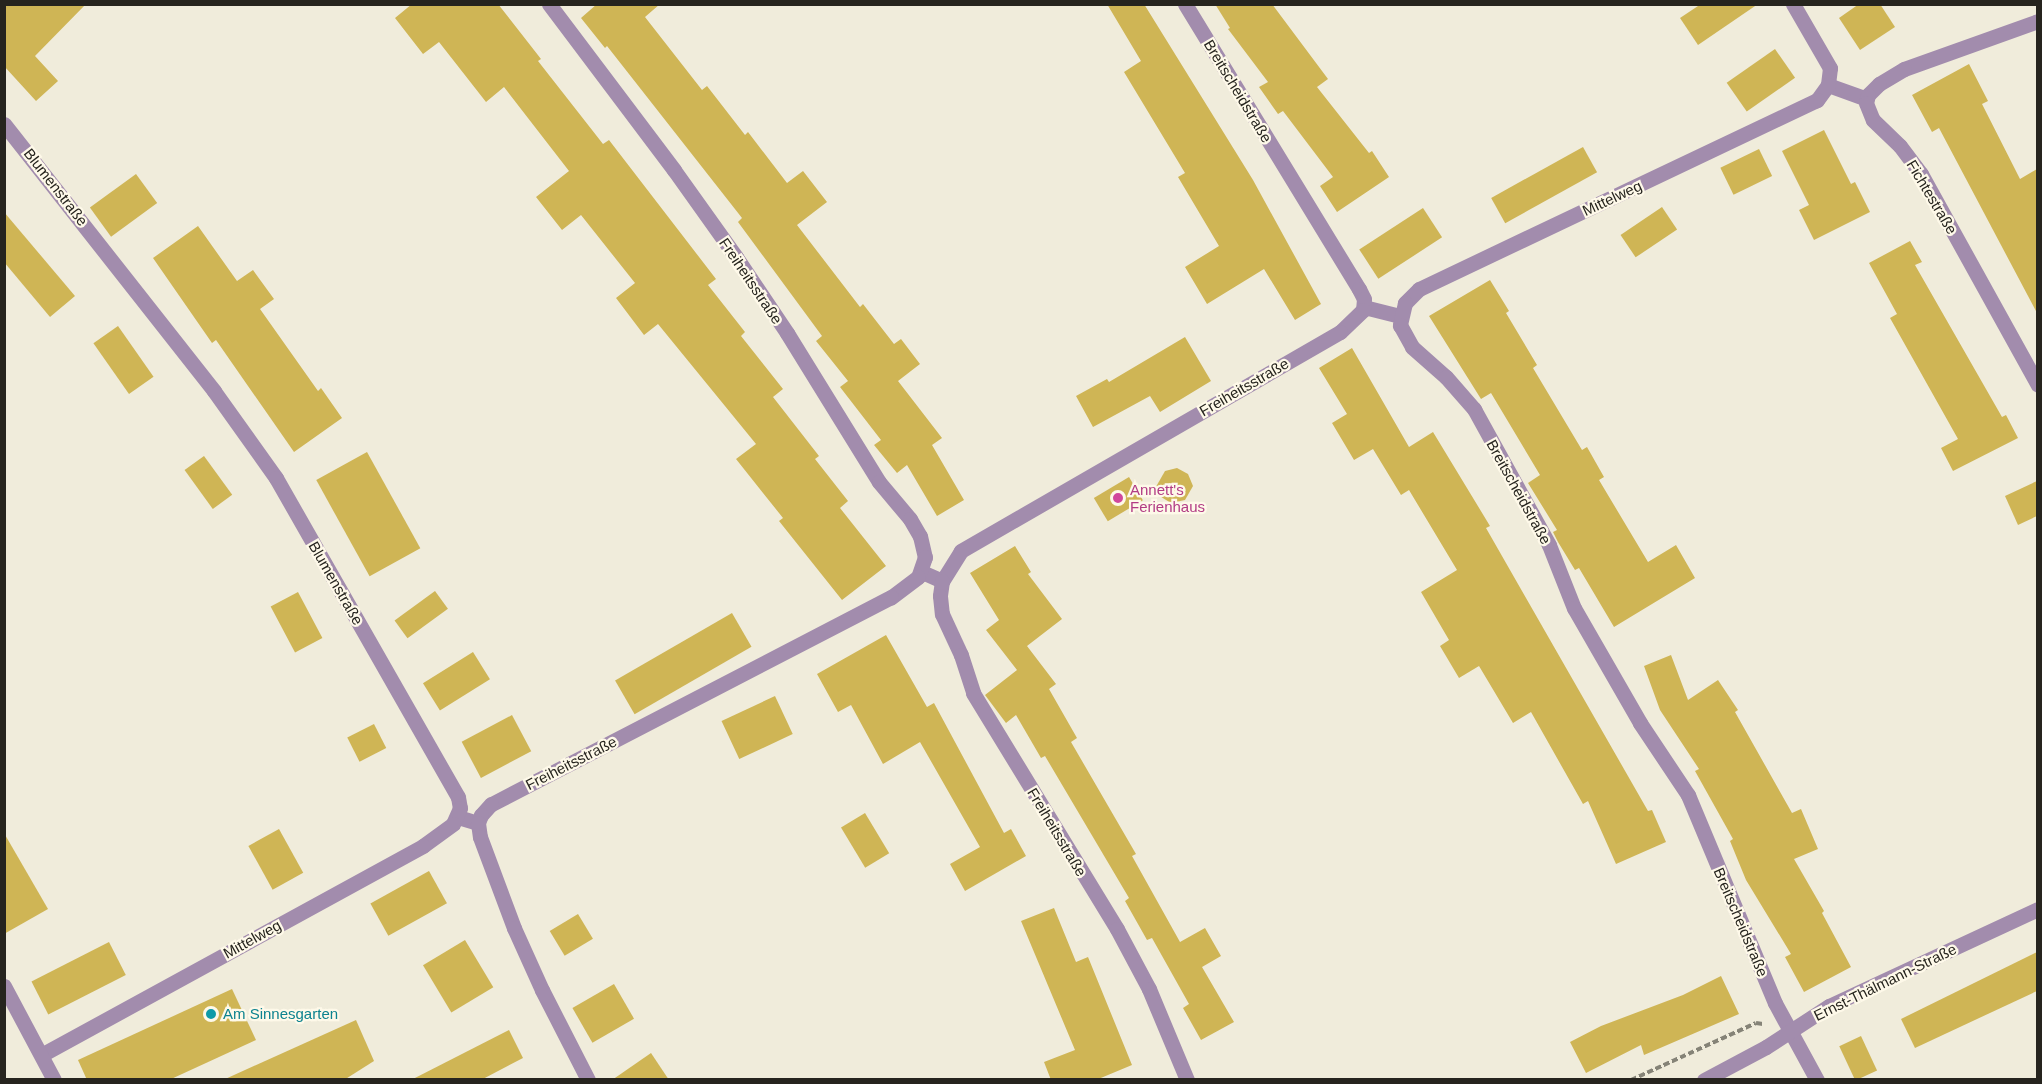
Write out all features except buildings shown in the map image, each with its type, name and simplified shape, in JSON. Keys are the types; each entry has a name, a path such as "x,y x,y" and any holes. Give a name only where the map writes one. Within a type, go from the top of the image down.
{"street":[{"name":"Freiheitsstraße","path":"478,823 491,804 891,597 909,585 922,572 924,547 910,519 879,482 787,333 729,248 549,4"},
{"name":"Breitscheidstraße","path":"1185,4 1359,289 1364,307"},
{"path":"1794,4 1828,63 1830,74 1828,85 1867,99 1879,84 1904,69 2037,21"},
{"name":"Mittelweg","path":"1400,316 1409,298 1419,289 1812,104 1828,85"},
{"name":"Fichtestraße","path":"1867,99 1866,108 1873,120 1900,146 1921,174 2037,385"},
{"name":"Blumenstraße","path":"4,124 214,391 276,478 458,797 458,817"},
{"name":"Freiheitsstraße","path":"1187,1080 1149,989 1117,929 973,693 940,605 942,581 961,551 1340,332 1358,318 1364,307"},
{"path":"1364,307 1400,316"},
{"name":"Breitscheidstraße","path":"1400,316 1400,325 1406,340 1446,377 1474,410 1549,545 1574,608 1640,723 1684,788 1775,1003 1817,1080"},
{"path":"922,572 942,581"},
{"path":"458,817 478,823 483,849 514,927 542,990 588,1080"},
{"name":"Mittelweg","path":"41,1055 423,846 444,833 458,817"},
{"name":"Ernst-Thälmann-Straße","path":"1704,1080 1766,1047 1829,1006 2037,909"},
{"path":"4,986 54,1080"}],"path":[{"path":"1631,1080 1756,1023 1790,1031"}],"place":[{"name":"Annett's Ferienhaus","path":"1118,498"},
{"name":"Am Sinnesgarten","path":"211,1014"}]}
